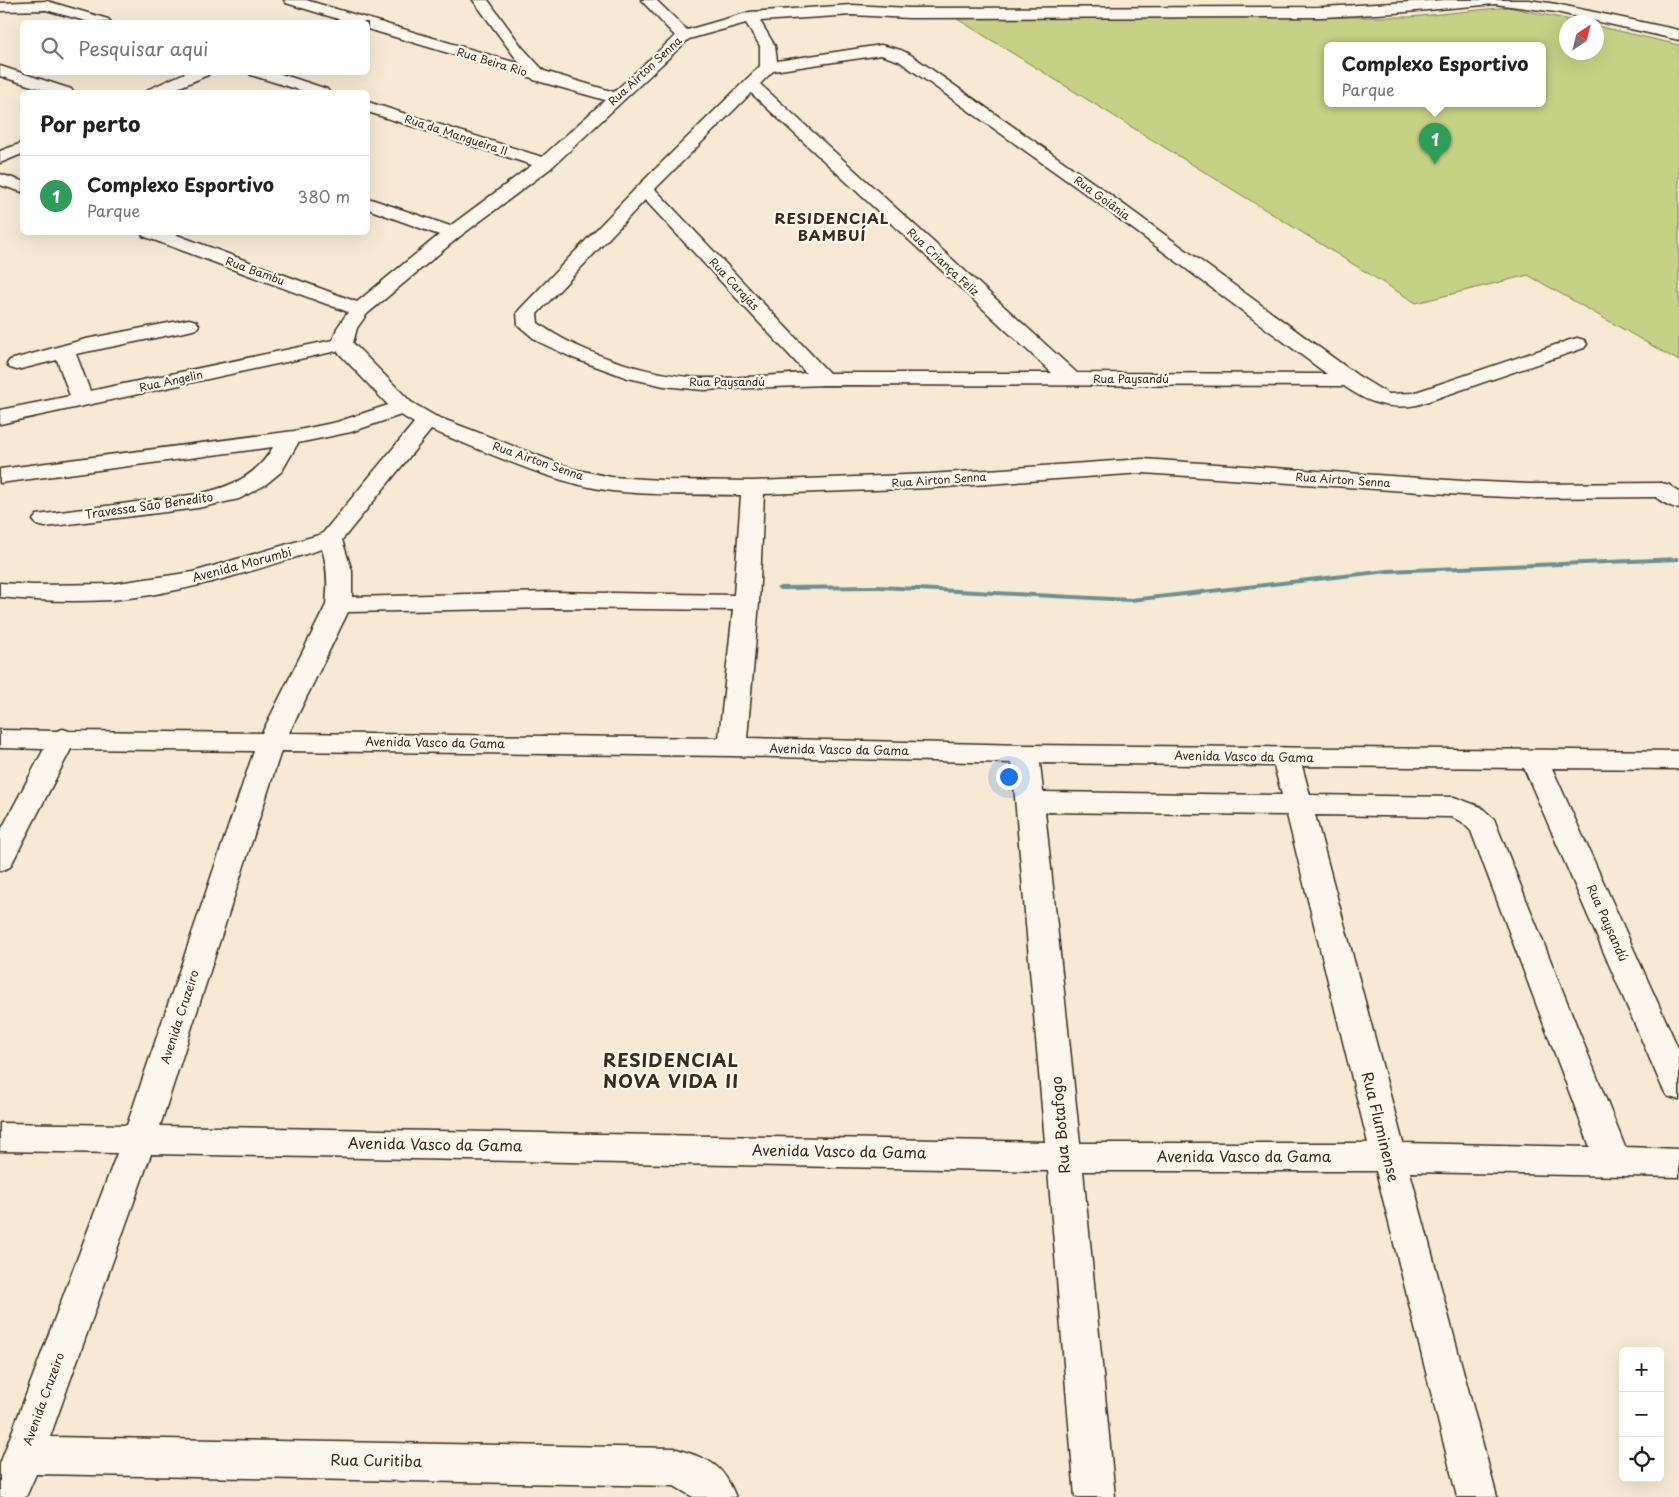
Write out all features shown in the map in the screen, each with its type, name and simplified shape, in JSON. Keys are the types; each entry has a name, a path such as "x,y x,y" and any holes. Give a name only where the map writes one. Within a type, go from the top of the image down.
{"street":[{"path":"291,0 356,20"},
{"path":"480,0 516,50 540,77"},
{"path":"648,0 684,36"},
{"path":"884,0 909,13"},
{"path":"1096,0 1131,13"},
{"name":"Rua Airton Senna","path":"1673,492 1530,491 1462,488 1142,466 930,481 753,488 661,487 611,484 566,474 427,420 403,407 358,363 342,344 347,328 360,310 452,233 545,164 684,36 750,16 852,10 909,13 1333,12 1394,9 1495,0 1556,8 1679,35"},
{"path":"0,7 47,5 96,20"},
{"path":"750,16 769,48 768,67"},
{"name":"Rua Beira Rio","path":"370,25 540,77 616,98"},
{"name":"Rua Goiânia","path":"768,67 881,50 895,53 905,58 1092,190 1349,380 1372,395 1388,401 1397,403 1417,399 1577,344"},
{"name":"Rua Paysandú","path":"768,67 646,189 527,313 528,324 544,337 580,354 635,374 664,380 703,384 823,379 1349,380"},
{"path":"0,71 59,90"},
{"path":"159,90 195,75"},
{"path":"267,75 315,90"},
{"name":"Rua Criança Feliz","path":"750,84 1070,379"},
{"name":"Rua da Mangueira II","path":"370,108 545,164"},
{"path":"0,158 20,149"},
{"path":"0,179 20,186"},
{"name":"Rua Carajás","path":"646,189 823,379"},
{"path":"370,204 452,233"},
{"name":"Rua Bambu","path":"158,235 360,310"},
{"path":"17,364 86,345 188,325"},
{"name":"Rua Angelin","path":"0,417 342,344"},
{"path":"64,351 82,400"},
{"path":"0,476 98,462 219,449 289,438 337,429 403,407"},
{"path":"330,539 405,450 427,420"},
{"name":"Travessa São Benedito","path":"45,520 198,501 231,494 257,480 274,466 289,438"},
{"path":"732,747 746,603 753,488"},
{"name":"Avenida Morumbi","path":"0,590 34,593 111,592 195,579 330,539"},
{"name":"Avenida Cruzeiro","path":"6,1497 24,1455 139,1140 271,741 339,605 340,564 330,539"},
{"path":"339,605 550,600 746,603"},
{"path":"0,860 63,738"},
{"name":"Avenida Vasco da Gama","path":"0,739 63,738 732,747 1025,754 1679,760"},
{"name":"Rua Botafogo","path":"1025,754 1095,1497"},
{"name":"Rua Fluminense","path":"1286,757 1477,1497"},
{"name":"Rua Paysandú","path":"1534,759 1679,1088"},
{"path":"1030,802 1454,807 1471,814 1484,826 1613,1162"},
{"name":"Avenida Vasco da Gama","path":"0,1136 1064,1157 1388,1157 1679,1163"},
{"name":"Rua Curitiba","path":"24,1455 674,1467 701,1477 716,1497"}],"green space":[{"path":"1508,7 1559,18 1559,60 1604,60 1604,28 1679,45 1679,361 1528,275 1416,303 954,17 1411,17"}],"waterway":[{"path":"780,588 879,587 1131,600 1388,571 1679,559"}],"place":[{"name":"Complexo Esportivo","path":"1435,164"}],"district":[{"name":"RESIDENCIAL BAMBUÍ","path":"832,228"},
{"name":"RESIDENCIAL NOVA VIDA II","path":"671,1071"}]}
